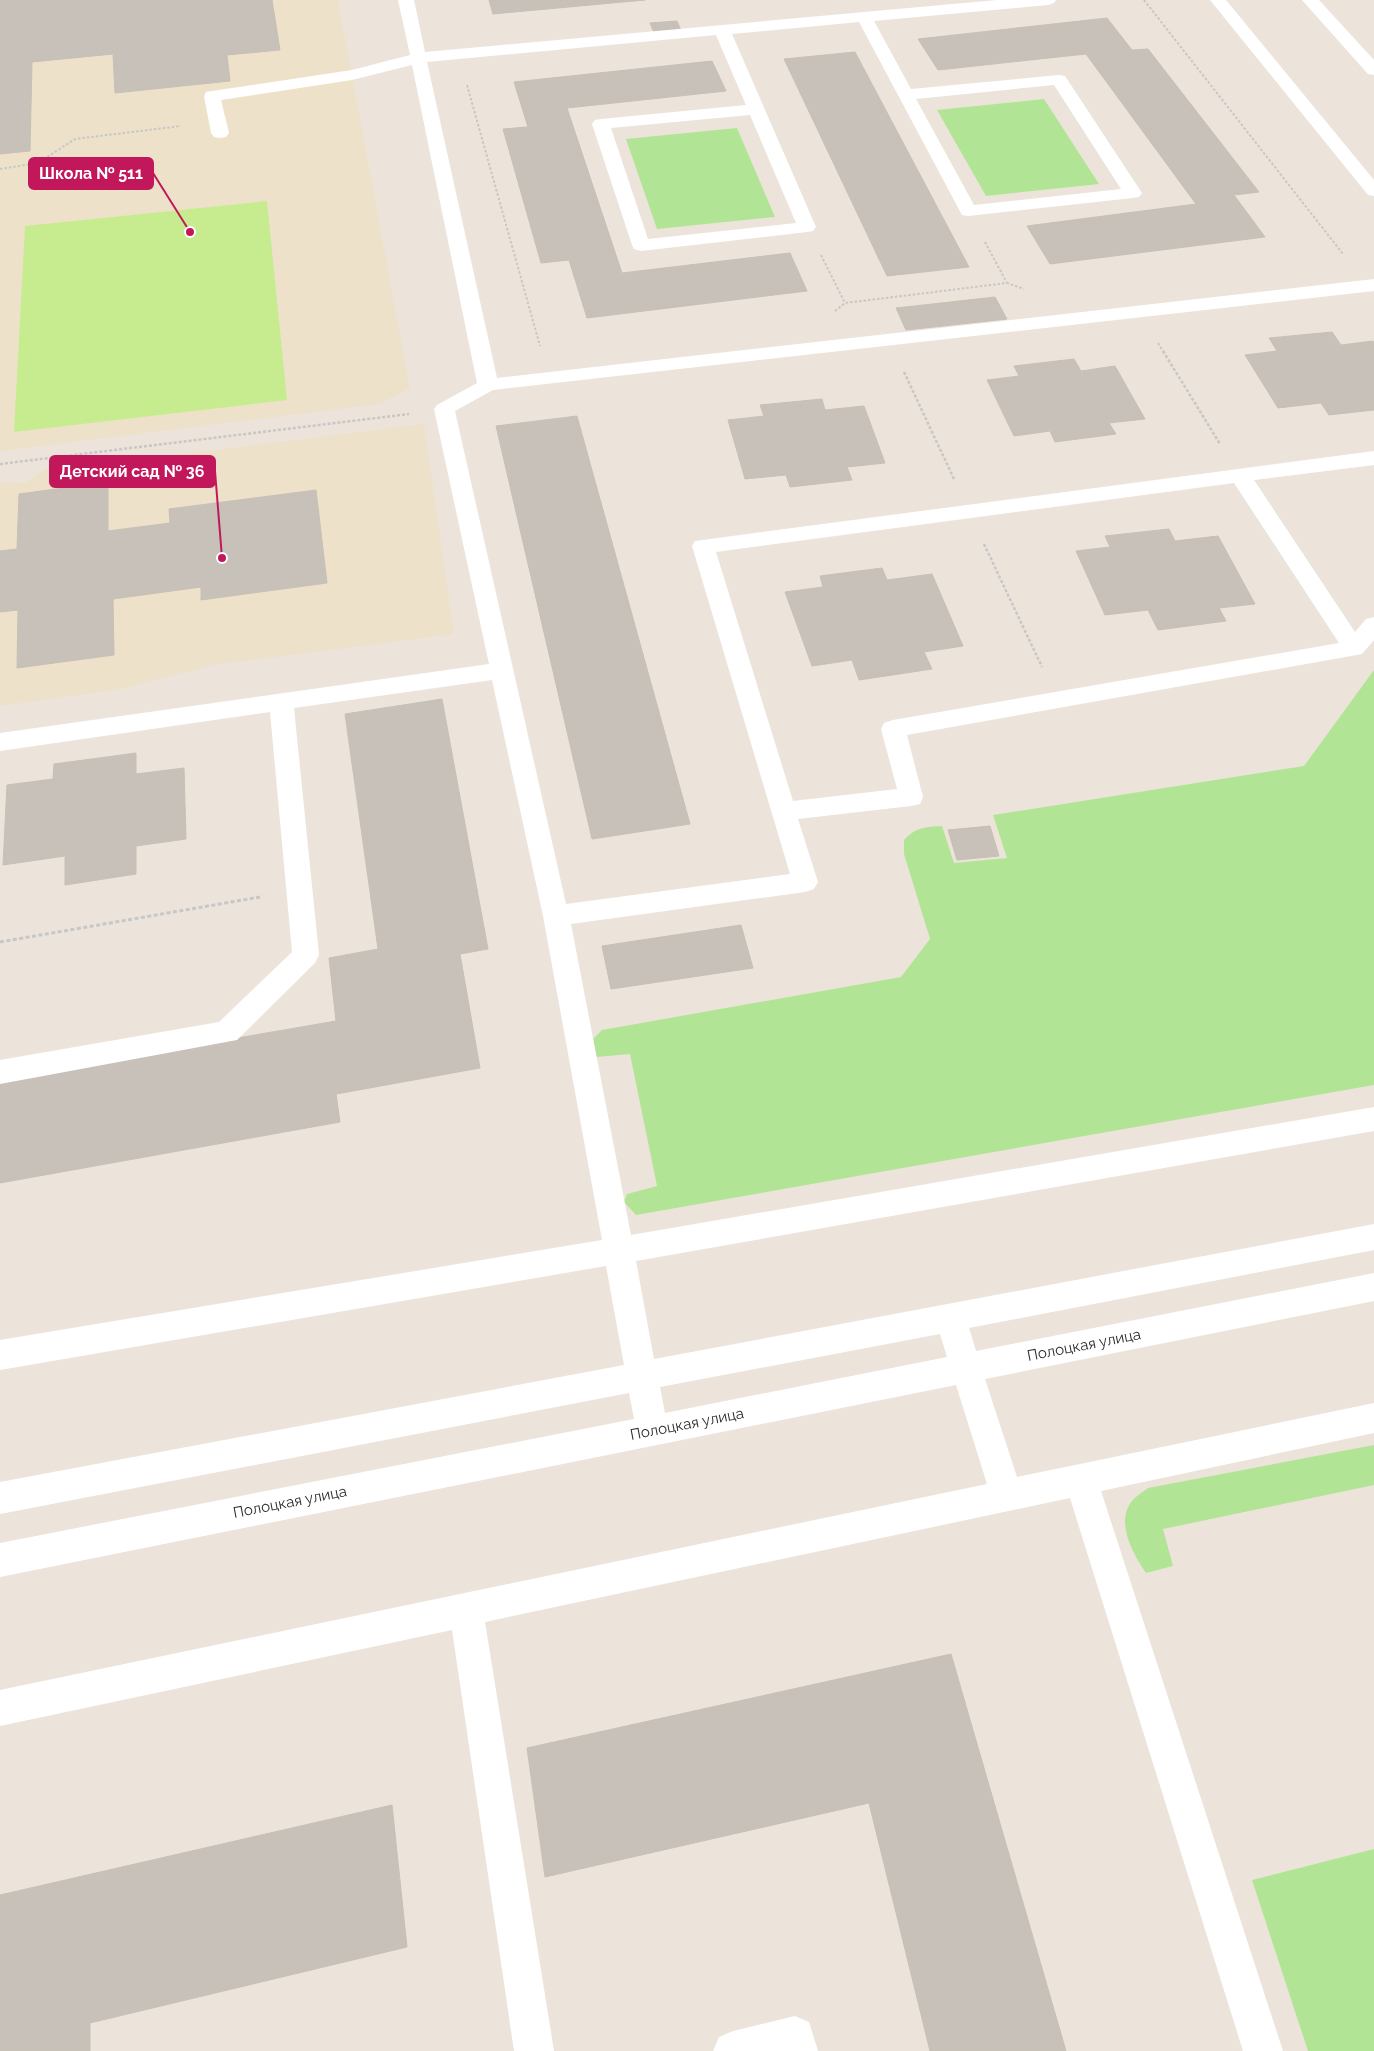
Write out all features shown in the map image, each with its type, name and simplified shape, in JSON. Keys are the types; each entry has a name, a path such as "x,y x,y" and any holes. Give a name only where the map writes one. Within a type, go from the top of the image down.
{"street":[{"path":"406,0 488,385"},
{"path":"219,127 212,96 352,75 418,58 1048,0"},
{"path":"1218,0 1374,191"},
{"path":"1310,0 1374,70"},
{"path":"864,17 968,211 1133,193 1059,80 906,95"},
{"path":"722,30 808,227 641,245 602,124 756,109"},
{"path":"652,1430 556,916 444,409 488,385 1372,285"},
{"path":"556,916 805,882 703,546 1374,458"},
{"path":"1240,476 1354,648"},
{"path":"783,811 911,797 893,729 1354,648 1374,625"},
{"path":"0,742 502,670"},
{"path":"0,1072 227,1032 306,955 280,702"},
{"path":"0,1355 618,1251 1374,1119"},
{"path":"0,1498 1374,1237"},
{"name":"Полоцкая улица","path":"0,1560 1374,1287"},
{"path":"950,1318 1007,1496"},
{"path":"0,1708 1374,1418"},
{"path":"1081,1481 1263,2051"},
{"path":"466,1610 534,2051"},
{"path":"733,2051 795,2036 798,2051"}],"path":[{"path":"1144,0 1372,285"},
{"path":"458,54 541,352"},
{"path":"0,169 38,163 75,138 219,127"},
{"path":"968,211 1007,283"},
{"path":"808,227 845,303"},
{"path":"1155,338 1240,476"},
{"path":"0,464 444,409"},
{"path":"0,942 300,890"}],"shaded area":[{"path":"0,0 338,0 410,388 379,404 0,451"},
{"path":"424,424 454,634 213,665 117,690 0,706 0,482 24,483 44,470 125,461 148,470 169,456"}],"green space":[{"path":"1044,99 1099,184 986,196 937,110"},
{"path":"737,128 775,217 657,229 626,139"},
{"path":"267,201 287,400 14,432 25,226"},
{"path":"1374,670 1374,1085 636,1215 624,1202 627,1194 657,1186 630,1054 596,1057 593,1039 602,1030 901,977 930,939 904,854 904,840 913,832 926,827 942,826 954,863 1007,858 993,815 1304,766"},
{"path":"1374,1445 1374,1485 1163,1529 1173,1566 1146,1573 1131,1547 1126,1528 1125,1518 1127,1509 1134,1499 1148,1488"},
{"path":"1374,1849 1374,2051 1308,2051 1252,1880"}],"building":[{"path":"0,0 272,0 280,50 227,55 230,81 115,93 113,54 32,62 30,151 0,154"},
{"path":"489,0 645,0 493,14"},
{"path":"1107,18 1132,50 1148,49 1259,192 1234,195 1265,237 1050,264 1027,226 1196,204 1086,54 938,70 918,39"},
{"path":"677,21 682,33 655,35 650,23"},
{"path":"855,52 969,267 887,276 784,59"},
{"path":"712,61 726,91 567,108 622,273 790,253 807,291 587,318 569,260 541,263 503,129 528,127 514,82"},
{"path":"995,297 1007,319 906,330 896,308"},
{"path":"1332,332 1341,345 1373,341 1374,410 1329,415 1321,403 1278,408 1245,355 1277,351 1269,338"},
{"path":"1074,359 1081,371 1115,366 1145,419 1109,423 1116,434 1055,442 1050,431 1014,436 987,380 1019,376 1014,366"},
{"path":"822,399 825,410 864,406 885,463 847,467 852,480 790,487 786,475 745,479 728,420 764,416 760,405"},
{"path":"577,416 690,824 592,839 496,426"},
{"path":"108,482 108,531 170,523 169,509 316,490 327,583 201,600 201,587 113,599 114,655 17,668 18,610 0,612 0,551 17,549 19,494"},
{"path":"1169,529 1175,541 1218,536 1255,604 1219,608 1226,621 1158,630 1148,610 1105,615 1076,551 1110,547 1105,536"},
{"path":"882,568 887,580 932,574 963,646 924,652 932,669 859,680 852,660 812,666 785,592 823,587 820,576"},
{"path":"442,699 488,949 460,954 480,1068 336,1094 340,1122 0,1183 0,1079 336,1021 329,958 378,949 345,714"},
{"path":"136,753 136,774 184,768 186,839 136,846 136,874 65,885 65,856 3,865 7,785 53,779 54,764"},
{"path":"990,826 999,856 957,860 948,830"},
{"path":"741,925 753,968 611,989 602,946"},
{"path":"951,1654 1066,2051 930,2051 869,1803 545,1877 527,1748"},
{"path":"392,1805 407,1947 90,2023 90,2051 0,2051 0,1895"}],"place":[{"name":"Школа № 511","path":"190,232"},
{"name":"Детский сад № 36","path":"222,558"}]}
